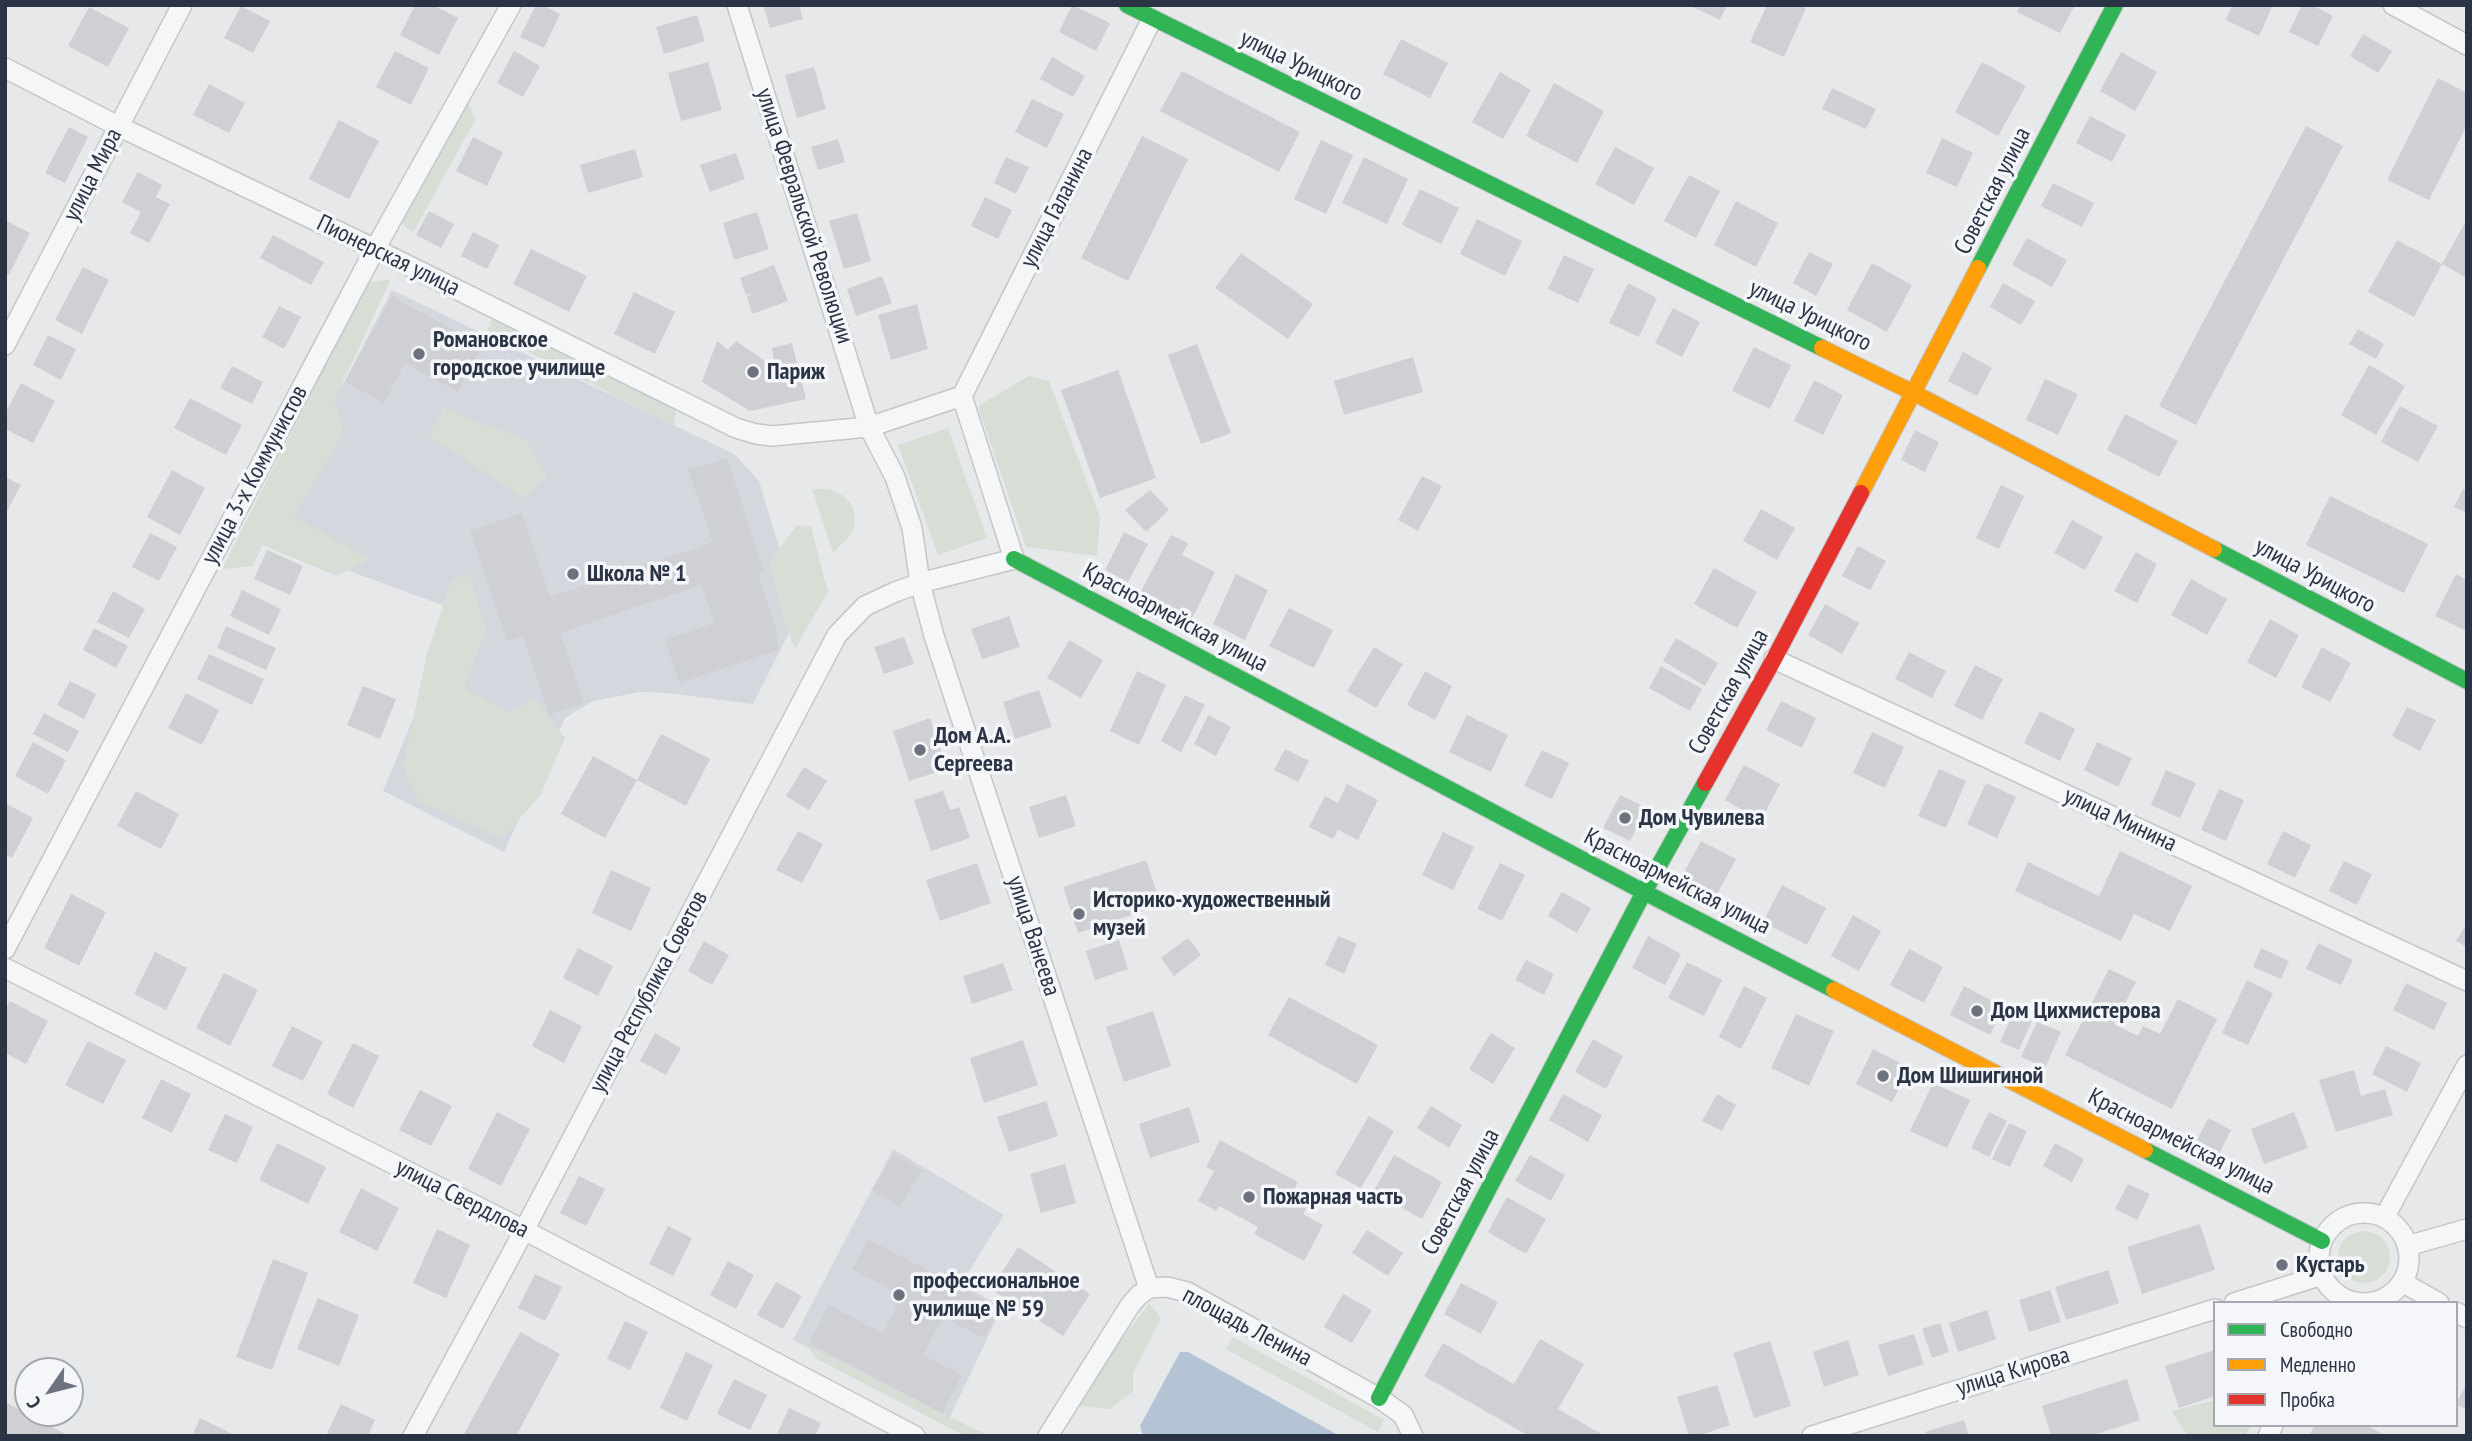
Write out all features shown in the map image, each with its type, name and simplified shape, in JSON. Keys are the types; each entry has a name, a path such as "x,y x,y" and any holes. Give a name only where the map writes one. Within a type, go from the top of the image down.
{"street":[{"name":"улица Мира","path":"5,345 182,5"},
{"name":"улица 3-х Коммунистов","path":"5,949 375,248 511,5"},
{"name":"улица Февральской Революции","path":"737,5 869,427 895,477 912,528 920,583"},
{"name":"улица Урицкого","path":"1127,5 1914,393 2467,681"},
{"name":"Советская улица","path":"1379,1398 1644,891 1774,659 2115,5"},
{"path":"2393,5 2467,45"},
{"name":"улица Галанина","path":"962,397 1152,19"},
{"name":"Пионерская улица","path":"5,68 118,126 375,248 736,428 772,436 869,427 962,397"},
{"path":"962,397 1014,559"},
{"name":"улица Республика Советов","path":"413,1436 837,635 865,606 920,583 1014,559"},
{"name":"Красноармейская улица","path":"1014,559 1644,891 2322,1241"},
{"name":"улица Ванеева","path":"920,583 934,636 1149,1289"},
{"name":"улица Минина","path":"1774,659 2467,981"},
{"name":"улица Свердлова","path":"5,968 524,1230 915,1436"},
{"path":"2384,1217 2467,1065"},
{"path":"2345,1301 2322,1275 2319,1258 2322,1241 2330,1228 2341,1218 2355,1213 2384,1217 2399,1229 2407,1246 2409,1258 2402,1282 2393,1292 2374,1301"},
{"path":"2407,1246 2467,1229"},
{"path":"2240,1301 2322,1275"},
{"path":"2402,1282 2435,1301"},
{"name":"площадь Ленина","path":"1048,1436 1129,1307 1149,1289 1167,1287 1188,1292 1379,1398 1403,1415 1413,1436"},
{"name":"улица Кирова","path":"1812,1436 2213,1310"}],"shaded area":[{"path":"466,97 475,120 413,233 397,219"},
{"path":"391,279 334,401 344,431 294,517 370,559 337,576 262,545 253,566 222,569 367,283"},
{"name":"Школа № 1","path":"392,290 734,454 759,481 799,613 753,704 640,692 593,701 565,718 504,852 383,791 458,611 260,538 335,383 342,386"},
{"path":"500,298 676,411 674,426 487,331"},
{"path":"1029,376 1049,381 1100,517 1097,556 1026,547 978,406"},
{"path":"443,408 526,440 547,477 523,498 429,436"},
{"path":"948,428 987,538 938,555 898,445"},
{"path":"812,489 829,489 842,495 851,504 855,516 850,536 833,553"},
{"path":"797,525 811,527 828,592 795,649 784,621 769,562"},
{"path":"469,573 486,630 464,688 509,712 535,698 565,738 540,796 502,838 419,802 403,766 427,654 452,579"},
{"name":"профессиональное училище № 59","path":"893,1149 1004,1215 961,1284 1002,1307 949,1419 793,1340"},
{"path":"2364,1231 2374,1233 2382,1239 2388,1247 2388,1267 2382,1275 2374,1281 2364,1283 2354,1281 2346,1275 2340,1267 2338,1257 2340,1247 2346,1239 2354,1233"},
{"path":"1149,1304 1161,1318 1133,1373 1133,1392 1110,1409 1080,1406 1112,1351"},
{"path":"1233,1337 1384,1420 1378,1432 1226,1349"},
{"path":"807,1345 990,1436 965,1436 815,1358"},
{"path":"2213,1400 2213,1427 2250,1427 2245,1436 2188,1436 2171,1411"}],"water":[{"path":"1180,1352 1188,1352 1340,1436 1143,1436 1140,1426"}],"building":[{"path":"415,5 433,5 458,18 439,55 400,35"},
{"path":"536,5 542,5 560,14 544,48 520,37"},
{"path":"763,5 799,5 803,19 770,28"},
{"path":"1072,5 1110,23 1096,51 1059,32"},
{"path":"1689,5 1727,5 1720,20"},
{"path":"1767,5 1799,5 1806,8 1784,57 1750,42"},
{"path":"2020,5 2075,5 2060,33 2017,12"},
{"path":"2232,5 2273,5 2259,36 2226,20"},
{"path":"2302,5 2312,5 2333,16 2318,46 2289,32"},
{"path":"241,6 270,21 253,53 224,38"},
{"path":"89,7 129,28 108,67 68,46"},
{"path":"697,15 705,41 664,54 656,27"},
{"path":"2363,34 2392,51 2378,73 2350,56"},
{"path":"1401,39 1448,63 1430,98 1383,74"},
{"path":"395,51 429,68 411,105 376,87"},
{"path":"514,51 540,66 523,97 497,83"},
{"path":"2121,52 2157,72 2135,111 2100,91"},
{"path":"1052,57 1085,76 1073,97 1040,79"},
{"path":"708,62 722,110 681,121 668,73"},
{"path":"1982,62 2026,86 1998,136 1955,112"},
{"path":"814,67 826,109 797,118 785,75"},
{"path":"1182,71 1300,132 1279,172 1160,111"},
{"path":"1500,72 1531,90 1503,139 1472,122"},
{"path":"2438,78 2467,93 2467,125 2429,200 2387,180"},
{"path":"1554,83 1604,111 1577,163 1526,136"},
{"path":"209,84 245,103 229,133 193,115"},
{"path":"1832,88 1876,109 1866,129 1822,109"},
{"path":"1032,99 1064,114 1047,148 1015,132"},
{"path":"2090,116 2126,135 2112,162 2076,143"},
{"path":"339,120 379,141 349,199 309,179"},
{"path":"2306,126 2343,146 2196,425 2159,406"},
{"path":"69,127 88,137 65,183 45,173"},
{"path":"1142,136 1188,159 1128,281 1081,258"},
{"path":"473,137 503,152 487,186 456,171"},
{"path":"1942,138 1973,153 1957,187 1926,173"},
{"path":"838,139 845,162 818,170 811,147"},
{"path":"1321,140 1353,155 1326,214 1294,199"},
{"path":"1615,147 1654,168 1634,205 1595,184"},
{"path":"635,149 643,177 588,193 580,165"},
{"path":"736,153 745,179 710,192 700,165"},
{"path":"1006,157 1029,167 1016,194 994,183"},
{"path":"1364,157 1408,179 1387,224 1342,203"},
{"path":"138,172 162,185 156,197 170,204 149,243 130,233 141,212 122,202"},
{"path":"1689,175 1720,191 1696,238 1664,221"},
{"path":"2053,183 2094,203 2082,227 2041,206"},
{"path":"1420,189 1459,208 1441,244 1402,225"},
{"path":"985,197 1012,210 998,239 971,226"},
{"path":"1736,201 1778,223 1756,267 1714,245"},
{"path":"429,211 454,224 441,248 416,235"},
{"path":"757,212 769,249 734,260 723,223"},
{"path":"857,213 871,261 844,269 829,221"},
{"path":"1477,219 1522,241 1505,276 1460,254"},
{"path":"2467,219 2467,278 2442,264"},
{"path":"5,220 30,233 9,275 5,273"},
{"path":"473,232 499,245 487,269 461,256"},
{"path":"273,235 324,262 311,285 260,258"},
{"path":"2027,238 2067,260 2052,287 2012,265"},
{"path":"2397,240 2442,264 2414,317 2368,292"},
{"path":"531,249 587,276 569,312 513,284"},
{"path":"1809,252 1833,264 1816,296 1793,283"},
{"path":"1241,253 1313,304 1288,339 1215,288"},
{"path":"1564,255 1594,269 1578,303 1548,289"},
{"path":"1872,263 1912,285 1887,332 1847,310"},
{"path":"774,265 788,301 752,314 747,296 755,293 746,295 740,278"},
{"path":"83,267 109,280 82,334 55,320"},
{"path":"882,276 892,303 856,316 847,289"},
{"path":"1628,283 1657,298 1639,337 1609,323"},
{"path":"2003,283 2035,301 2021,325 1990,307"},
{"path":"634,292 675,312 655,354 614,334"},
{"name":"Романовское городское училище","path":"392,296 483,346 458,392 405,363 384,403 345,382"},
{"path":"917,304 928,349 891,360 878,315"},
{"path":"279,306 301,317 284,349 262,337"},
{"path":"1673,308 1700,322 1682,357 1655,343"},
{"path":"2358,329 2384,344 2376,359 2349,344"},
{"path":"48,335 76,349 61,380 33,365"},
{"name":"Париж","path":"717,341 728,350 736,341 765,361 774,360 772,348 792,343 806,399 750,411 702,382"},
{"path":"1197,344 1231,433 1201,444 1168,355"},
{"path":"1754,347 1791,365 1770,409 1732,391"},
{"path":"1963,352 1992,368 1977,396 1948,381"},
{"path":"1413,357 1423,392 1344,415 1334,381"},
{"path":"2369,365 2405,386 2376,435 2341,415"},
{"path":"232,366 263,382 252,404 220,388"},
{"path":"1118,370 1156,478 1100,498 1061,390"},
{"path":"2045,379 2078,394 2058,435 2026,420"},
{"path":"1814,380 1843,395 1823,435 1794,421"},
{"path":"21,383 55,401 33,443 5,429 5,414"},
{"path":"190,398 242,425 226,455 174,428"},
{"path":"2400,406 2438,426 2418,462 2381,442"},
{"path":"2125,414 2178,441 2159,477 2107,450"},
{"path":"1915,430 1939,442 1925,472 1901,460"},
{"path":"727,458 764,572 758,574 778,634 775,635 780,649 679,683 665,640 715,623 701,585 560,633 584,703 549,715 523,636 507,641 470,531 522,513 550,597 713,542 688,470"},
{"path":"172,470 205,488 180,535 147,517"},
{"path":"1422,476 1442,486 1418,531 1398,520"},
{"path":"5,477 21,485 5,515"},
{"path":"2001,485 2024,496 1999,549 1976,538"},
{"path":"2463,489 2467,491 2467,513 2454,507"},
{"path":"1150,490 1169,510 1146,532 1125,510"},
{"path":"2330,496 2428,544 2404,593 2306,545"},
{"path":"1761,509 1795,528 1777,560 1743,541"},
{"path":"2072,520 2103,537 2085,570 2054,553"},
{"path":"1124,532 1148,544 1128,582 1105,570"},
{"path":"150,533 177,547 159,581 132,567"},
{"path":"1171,535 1188,543 1182,555 1215,572 1192,619 1140,593"},
{"path":"1858,546 1886,561 1870,590 1842,576"},
{"path":"267,550 303,566 290,595 254,579"},
{"path":"2136,552 2157,564 2137,603 2114,591"},
{"path":"1714,568 1757,592 1737,628 1694,604"},
{"path":"1236,574 1268,590 1245,640 1213,624"},
{"path":"2456,574 2467,580 2467,631 2435,616"},
{"path":"2191,579 2227,599 2207,635 2171,615"},
{"path":"242,590 281,609 269,635 230,616"},
{"path":"113,591 145,609 129,638 97,622"},
{"path":"1825,604 1859,623 1842,654 1808,635"},
{"path":"1289,608 1333,630 1314,668 1269,646"},
{"path":"1009,616 1020,647 982,659 971,629"},
{"path":"2270,619 2299,635 2276,678 2247,662"},
{"path":"226,626 276,648 266,670 217,648"},
{"path":"94,628 128,646 116,668 83,650"},
{"path":"904,637 914,664 884,674 874,647"},
{"path":"1676,638 1718,663 1705,686 1663,661"},
{"path":"1069,640 1103,660 1081,698 1047,678"},
{"path":"1374,647 1403,664 1376,708 1347,691"},
{"path":"2322,647 2351,663 2330,702 2301,687"},
{"path":"1909,652 1946,671 1932,698 1895,679"},
{"path":"209,654 264,679 252,705 197,679"},
{"path":"1975,665 2003,679 1982,720 1954,706"},
{"path":"1661,666 1702,689 1690,711 1649,688"},
{"path":"1137,671 1166,685 1139,745 1110,731"},
{"path":"1425,671 1452,686 1435,720 1407,705"},
{"path":"70,681 96,694 84,719 57,705"},
{"path":"363,686 396,699 380,739 347,725"},
{"path":"1039,690 1052,727 1015,739 1003,702"},
{"path":"186,693 219,710 202,745 168,728"},
{"path":"1185,695 1205,705 1181,752 1161,741"},
{"path":"1781,701 1816,718 1802,748 1766,730"},
{"path":"2407,707 2436,720 2420,751 2392,736"},
{"path":"2040,711 2075,729 2060,761 2024,743"},
{"path":"44,713 79,731 68,752 33,734"},
{"path":"1208,715 1231,727 1216,756 1194,744"},
{"path":"1467,715 1508,735 1491,772 1449,752"},
{"name":"Дом А.А. Сергеева","path":"930,718 947,769 909,781 893,731"},
{"path":"1872,732 1904,747 1885,788 1853,773"},
{"path":"661,734 710,759 686,806 637,780"},
{"path":"33,742 66,760 48,794 15,776"},
{"path":"2097,742 2132,758 2118,787 2084,770"},
{"path":"1285,749 1309,761 1298,782 1274,770"},
{"path":"1542,750 1569,763 1552,799 1524,786"},
{"path":"593,756 637,780 605,838 561,814"},
{"path":"1744,765 1780,784 1761,820 1725,800"},
{"path":"804,767 827,781 809,810 786,796"},
{"path":"1939,769 1966,781 1946,828 1918,816"},
{"path":"2166,770 2196,783 2180,818 2151,805"},
{"path":"1986,783 2016,797 1997,838 1967,824"},
{"path":"1347,784 1378,800 1358,840 1338,830 1333,839 1309,827 1325,796 1338,803"},
{"path":"2219,789 2244,800 2226,841 2201,830"},
{"path":"136,791 179,814 161,849 117,826"},
{"path":"943,791 950,810 959,807 970,838 931,851 914,800"},
{"path":"1066,795 1076,826 1039,838 1029,807"},
{"name":"Дом Чувилева","path":"1620,795 1647,808 1630,841 1603,828"},
{"path":"5,803 33,818 12,858 5,854"},
{"path":"798,831 823,844 802,883 776,870"},
{"path":"2283,831 2311,845 2295,878 2267,864"},
{"path":"1443,832 1474,847 1453,890 1422,875"},
{"path":"1701,841 1736,859 1715,898 1680,880"},
{"path":"2120,851 2192,886 2170,931 2134,914 2121,941 2015,891 2028,862 2099,896"},
{"path":"1146,860 1161,905 1078,933 1063,887"},
{"path":"2344,861 2372,874 2357,905 2329,891"},
{"path":"977,863 991,903 940,921 926,880"},
{"path":"1500,863 1525,875 1502,921 1477,909"},
{"path":"611,870 651,888 631,931 592,913"},
{"path":"1782,885 1826,908 1807,945 1763,922"},
{"path":"1562,892 1591,908 1577,933 1548,916"},
{"path":"71,894 106,912 79,966 44,948"},
{"path":"1853,915 1881,931 1859,971 1831,956"},
{"path":"2467,923 2467,947 2456,941"},
{"path":"1338,936 1357,944 1344,974 1325,965"},
{"path":"1648,936 1681,954 1665,985 1632,968"},
{"path":"1188,938 1201,955 1174,976 1161,958"},
{"path":"1119,940 1128,969 1095,980 1086,951"},
{"path":"704,941 729,955 712,985 688,971"},
{"path":"2318,943 2353,960 2341,985 2306,969"},
{"path":"578,948 613,966 598,996 563,978"},
{"path":"2261,948 2289,961 2281,979 2253,967"},
{"path":"1909,949 1943,967 1924,1003 1890,985"},
{"path":"155,952 187,968 166,1010 134,994"},
{"path":"1526,960 1554,974 1544,995 1515,980"},
{"path":"1687,962 1722,980 1704,1016 1668,998"},
{"path":"1003,963 1013,990 972,1004 963,976"},
{"path":"2109,969 2136,982 2114,1024 2138,1036 2143,1026 2160,1034 2178,999 2217,1019 2172,1109 2065,1055"},
{"path":"224,973 258,990 230,1046 196,1028"},
{"path":"2247,980 2273,993 2248,1045 2222,1033"},
{"path":"2406,983 2447,1003 2434,1030 2393,1010"},
{"path":"1744,986 1767,998 1741,1049 1719,1037"},
{"name":"Дом Цихмистерова","path":"1964,986 2004,1007 1990,1035 1950,1015"},
{"path":"1289,997 1378,1045 1357,1084 1268,1035"},
{"path":"10,1001 48,1021 26,1064 5,1053 5,1010"},
{"path":"2015,1009 2033,1018 2019,1050 2000,1042"},
{"path":"550,1010 582,1026 564,1063 532,1046"},
{"path":"1153,1011 1171,1066 1124,1082 1106,1027"},
{"path":"1796,1014 1834,1031 1809,1086 1771,1068"},
{"path":"2037,1022 2061,1032 2045,1068 2021,1057"},
{"path":"292,1026 323,1042 303,1081 272,1066"},
{"path":"655,1033 681,1048 666,1075 640,1061"},
{"path":"1491,1033 1515,1048 1493,1084 1469,1069"},
{"path":"1593,1039 1623,1056 1606,1089 1575,1072"},
{"path":"1023,1040 1038,1085 984,1103 970,1058"},
{"path":"88,1041 126,1060 103,1104 65,1085"},
{"path":"353,1043 379,1056 353,1108 327,1094"},
{"path":"2386,1046 2421,1063 2407,1092 2372,1074"},
{"name":"Дом Шишигиной","path":"1873,1049 1910,1068 1892,1102 1856,1084"},
{"path":"2354,1070 2361,1096 2385,1089 2393,1115 2336,1132 2319,1080"},
{"path":"161,1079 191,1094 172,1133 142,1118"},
{"path":"1933,1083 1970,1100 1947,1148 1910,1131"},
{"path":"420,1090 452,1106 431,1146 399,1130"},
{"path":"1563,1094 1602,1115 1588,1142 1549,1120"},
{"path":"1717,1094 1736,1105 1722,1131 1702,1121"},
{"path":"1046,1101 1058,1136 1009,1152 997,1117"},
{"path":"1431,1106 1462,1125 1449,1148 1417,1128"},
{"path":"1189,1107 1200,1142 1150,1158 1139,1124"},
{"path":"497,1112 530,1129 501,1186 468,1169"},
{"path":"1989,1112 2007,1121 1989,1157 1971,1148"},
{"path":"2294,1112 2308,1148 2264,1164 2251,1129"},
{"path":"225,1114 253,1127 237,1163 208,1150"},
{"path":"1369,1116 1394,1131 1361,1188 1335,1174"},
{"path":"2208,1118 2231,1130 2218,1156 2195,1145"},
{"path":"2009,1123 2027,1131 2010,1167 1992,1159"},
{"name":"Пожарная часть","path":"1220,1140 1298,1182 1292,1194 1309,1203 1303,1214 1323,1225 1304,1261 1254,1234 1258,1227 1219,1206 1216,1211 1198,1201 1214,1171 1206,1167"},
{"path":"277,1143 326,1167 308,1204 259,1180"},
{"path":"2055,1143 2084,1159 2072,1182 2043,1166"},
{"path":"894,1154 922,1171 900,1207 872,1190"},
{"path":"1394,1155 1442,1182 1422,1219 1373,1192"},
{"path":"1530,1155 1565,1175 1551,1201 1515,1181"},
{"path":"1065,1164 1076,1203 1041,1213 1030,1174"},
{"path":"579,1176 605,1189 586,1226 560,1213"},
{"path":"2128,1184 2150,1194 2137,1220 2115,1209"},
{"path":"361,1188 399,1208 377,1251 339,1232"},
{"path":"1507,1197 1546,1219 1526,1254 1488,1232"},
{"path":"2200,1224 2215,1270 2142,1294 2127,1247"},
{"path":"668,1226 692,1238 673,1276 649,1264"},
{"path":"437,1229 470,1245 446,1298 413,1283"},
{"path":"1367,1230 1403,1253 1388,1276 1352,1253"},
{"path":"868,1239 1000,1308 984,1338 943,1317 923,1355 962,1375 942,1413 809,1343 829,1305 883,1333 902,1295 852,1269"},
{"path":"1018,1247 1090,1294 1063,1336 991,1289"},
{"path":"273,1259 308,1273 272,1370 236,1357"},
{"path":"728,1261 754,1275 736,1309 710,1295"},
{"path":"2108,1270 2119,1303 2066,1320 2055,1287"},
{"path":"535,1274 562,1287 545,1321 518,1308"},
{"path":"776,1282 802,1296 783,1329 757,1315"},
{"path":"1461,1283 1498,1302 1481,1334 1444,1314"},
{"path":"2050,1290 2061,1322 2029,1332 2019,1300"},
{"path":"1343,1294 1372,1310 1352,1343 1324,1327"},
{"path":"318,1298 359,1315 339,1366 297,1349"},
{"path":"1987,1310 1996,1339 1958,1352 1949,1323"},
{"path":"625,1321 648,1332 630,1370 607,1359"},
{"path":"1940,1323 1949,1352 1932,1358 1922,1329"},
{"path":"520,1332 560,1354 516,1436 463,1436"},
{"path":"1914,1334 1924,1364 1888,1376 1878,1345"},
{"path":"1540,1339 1584,1364 1558,1409 1605,1436 1529,1436 1424,1376 1443,1343 1514,1384"},
{"path":"1848,1340 1859,1375 1824,1387 1813,1352"},
{"path":"1770,1341 1791,1406 1754,1418 1733,1353"},
{"path":"2213,1351 2213,1397 2179,1408 2165,1366"},
{"path":"686,1352 713,1365 687,1421 660,1408"},
{"path":"734,1379 767,1395 750,1430 717,1414"},
{"path":"2127,1379 2140,1420 2090,1436 2051,1436 2042,1406"},
{"path":"2467,1383 2467,1410 2458,1405"},
{"path":"1717,1385 1730,1425 1698,1436 1689,1436 1677,1397"},
{"path":"5,1402 14,1407 14,1427 52,1427 69,1436 5,1436"},
{"path":"341,1404 375,1420 368,1436 326,1436"},
{"path":"789,1408 821,1423 815,1436 776,1436"},
{"path":"200,1418 237,1436 192,1436"},
{"path":"1964,1420 1969,1436 1926,1436 1925,1432"},
{"path":"2314,1427 2370,1427 2386,1436 2309,1436"}],"traffic: fast":[{"path":"1127,5 1822,348"},
{"path":"1978,268 2115,5"},
{"path":"2214,549 2467,681"},
{"path":"1014,559 1834,990"},
{"path":"1379,1398 1644,892 1705,783"},
{"path":"2145,1150 2322,1241"}],"traffic: slow":[{"path":"1861,493 1978,268"},
{"path":"1822,348 2214,549"},
{"path":"1834,990 2145,1150"}],"traffic: jam":[{"path":"1705,783 1861,493"}],"place":[{"name":"Романовское городское училище","path":"419,354"},
{"name":"Париж","path":"753,372"},
{"name":"Школа № 1","path":"573,574"},
{"name":"Дом А.А. Сергеева","path":"920,750"},
{"name":"Дом Чувилева","path":"1625,818"},
{"name":"Историко-художественный музей","path":"1079,914"},
{"name":"Дом Цихмистерова","path":"1977,1011"},
{"name":"Дом Шишигиной","path":"1883,1076"},
{"name":"Пожарная часть","path":"1249,1197"},
{"name":"Кустарь","path":"2282,1265"},
{"name":"профессиональное училище № 59","path":"899,1295"}]}
